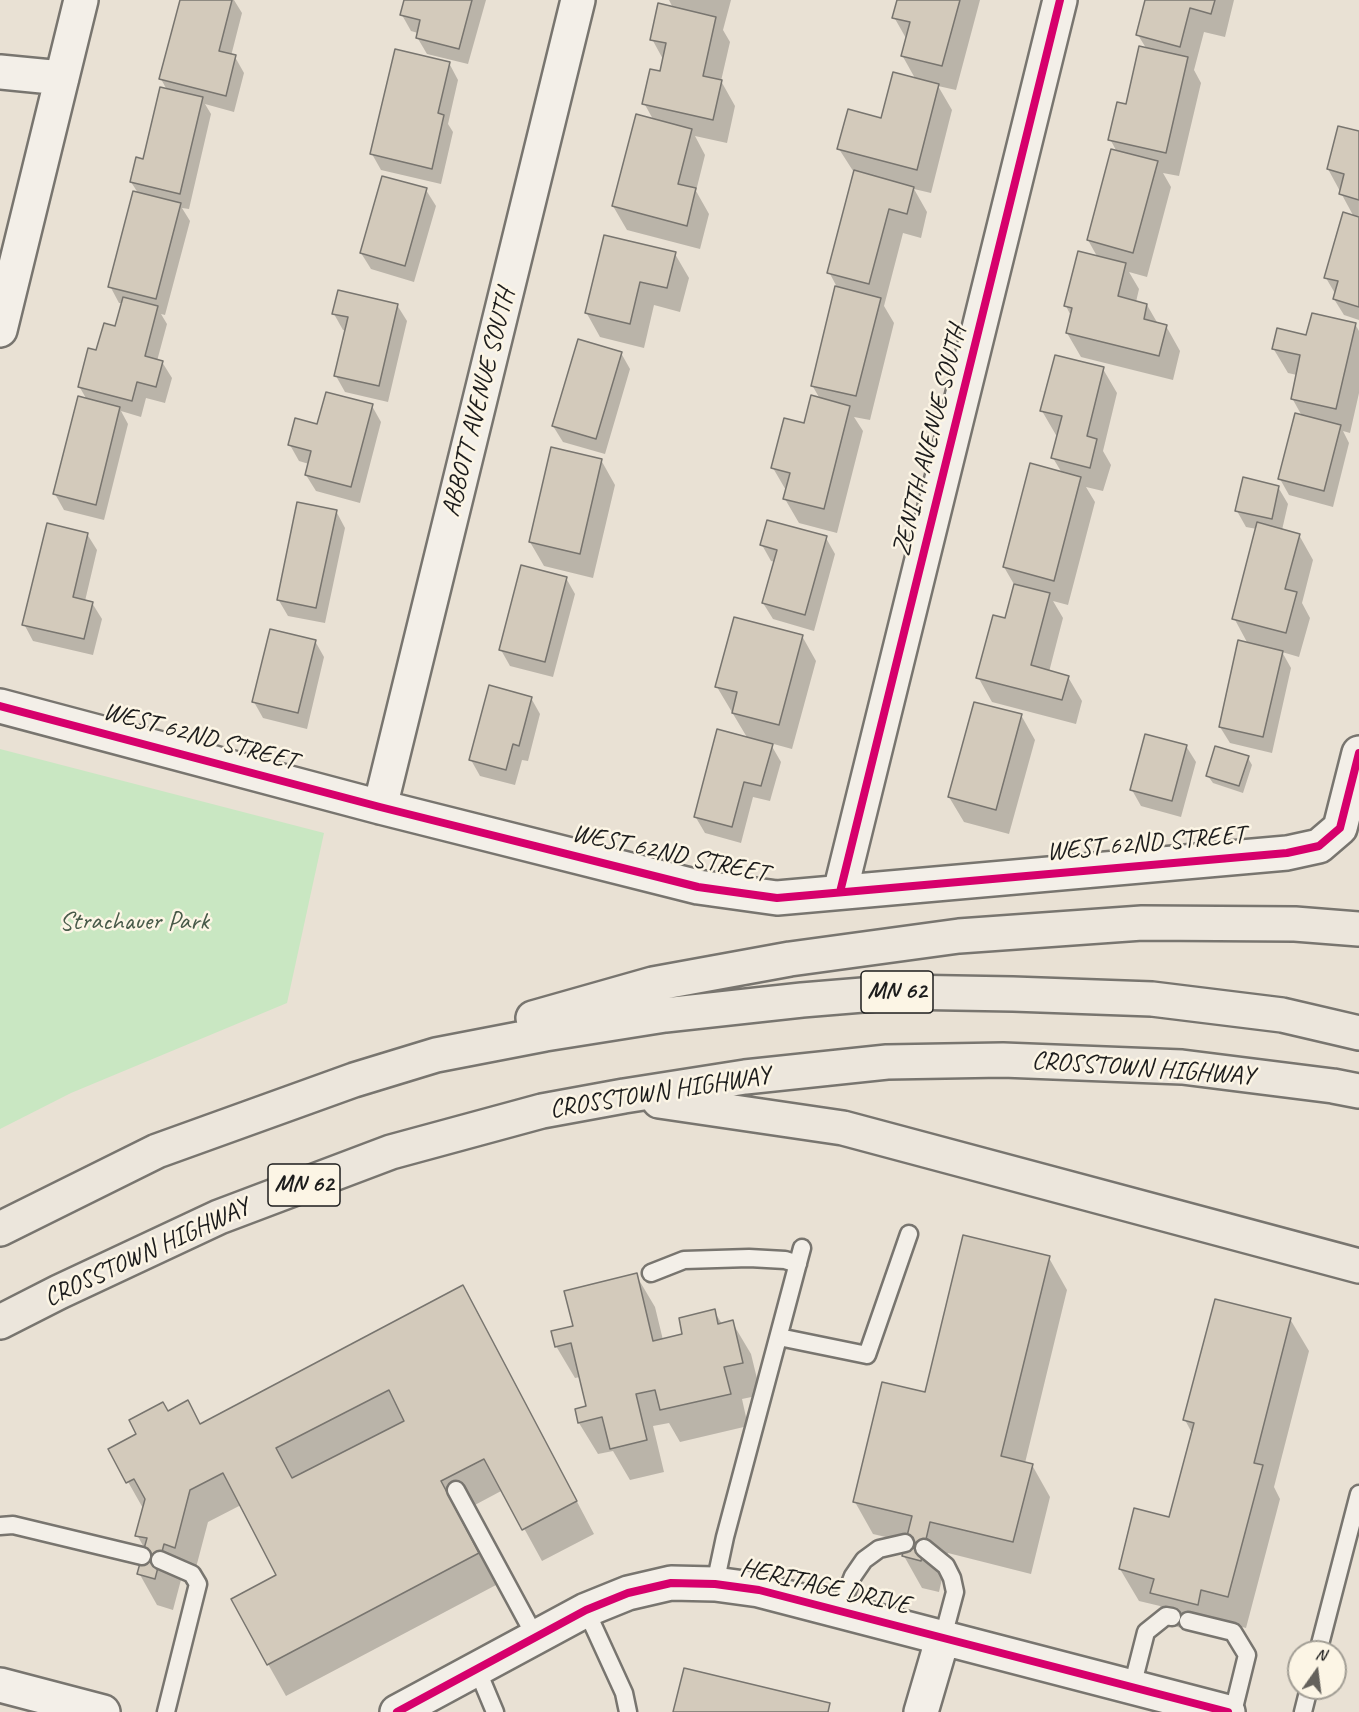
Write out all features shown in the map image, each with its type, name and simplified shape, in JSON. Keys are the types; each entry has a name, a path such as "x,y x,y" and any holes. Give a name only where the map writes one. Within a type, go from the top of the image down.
{"highway":[{"path":"436,1055 548,1013 653,984 790,959 959,936 1142,923 1295,924 1359,929"},
{"name":"MN 62","path":"0,1228 157,1151 333,1087 436,1055 545,1034 665,1015 899,992 1152,999 1282,1015 1359,1033"},
{"name":"CROSSTOWN HIGHWAY","path":"0,1322 219,1217 391,1152 542,1111 624,1096 745,1077 887,1062 1003,1060 1182,1067 1333,1086 1359,1092"},
{"path":"624,1096 843,1128 1359,1266"}],"street":[{"path":"0,330 81,0"},
{"name":"ABBOTT AVENUE SOUTH","path":"380,807 578,0"},
{"name":"ZENITH AVENUE SOUTH","path":"840,892 1060,0"},
{"path":"0,72 62,78"},
{"name":"WEST 62ND STREET","path":"0,706 380,807 698,887 777,898 1287,853 1319,846 1340,828 1359,753"},
{"name":"HERITAGE DRIVE","path":"397,1712 586,1610 628,1593 671,1583 714,1584 759,1590 1228,1712"},
{"path":"921,1712 943,1637"},
{"path":"0,1684 103,1712"}],"lane":[{"path":"779,1336 867,1355 909,1234"},
{"path":"651,1273 684,1260 749,1258 785,1260 800,1256 714,1584"},
{"path":"456,1490 536,1638"},
{"path":"1321,1640 1359,1494"},
{"path":"0,1526 13,1525 142,1556"},
{"path":"839,1611 854,1576 864,1560 879,1549 905,1543"},
{"path":"924,1548 946,1566 955,1592 943,1637"},
{"path":"160,1560 192,1574 198,1584 166,1712"},
{"path":"586,1610 624,1693 628,1712"},
{"path":"1132,1687 1146,1632 1166,1616 1233,1632 1247,1655 1233,1712"},
{"path":"477,1669 495,1712"}],"green space":[{"name":"Strachauer Park","path":"0,749 324,833 287,1003 71,1093 0,1129"}],"building":[{"path":"180,0 232,0 219,51 236,55 226,96 159,79"},
{"path":"404,0 472,0 459,49 416,38 420,20 400,15"},
{"path":"897,0 960,0 942,66 901,56 910,22 892,18"},
{"path":"1145,0 1215,0 1211,14 1190,8 1180,47 1136,35"},
{"path":"658,3 716,17 703,76 722,80 713,120 642,104 650,69 660,71 666,43 650,40"},
{"path":"1139,46 1188,57 1166,153 1108,140 1117,102 1126,104"},
{"path":"395,49 450,62 438,113 444,115 432,169 370,154"},
{"path":"893,72 939,84 917,170 837,149 848,109 881,118"},
{"path":"160,87 203,97 180,194 130,182 136,157 143,159"},
{"path":"636,114 692,129 678,184 696,188 687,226 612,206"},
{"path":"1338,126 1359,131 1359,200 1339,194 1344,174 1327,169"},
{"path":"1111,149 1158,161 1133,253 1087,240"},
{"path":"854,170 914,187 907,214 889,209 869,284 827,273"},
{"path":"382,176 427,188 405,266 360,253"},
{"path":"133,191 181,203 156,299 108,287"},
{"path":"1343,212 1359,217 1359,307 1333,299 1338,281 1324,278"},
{"path":"604,235 676,252 667,288 640,282 630,324 585,313"},
{"path":"1078,251 1126,263 1118,296 1147,304 1144,319 1167,325 1159,356 1066,333 1072,308 1064,306"},
{"path":"835,286 881,298 856,396 811,386"},
{"path":"338,290 398,304 379,386 334,376 348,317 332,314"},
{"path":"123,297 158,306 145,356 163,361 156,387 137,382 132,401 78,387 88,348 96,350 104,323 115,326"},
{"path":"1312,313 1356,323 1336,409 1291,399 1300,355 1272,349 1277,328 1306,335"},
{"path":"578,339 622,352 596,439 552,426"},
{"path":"1055,355 1104,367 1087,436 1097,439 1090,468 1051,458 1062,416 1040,411"},
{"path":"326,392 373,404 351,487 305,475 311,451 288,445 295,418 317,424"},
{"path":"811,395 850,406 824,509 783,499 790,473 771,468 784,418 804,423"},
{"path":"78,396 120,407 96,505 53,494"},
{"path":"1295,413 1341,425 1324,491 1278,479"},
{"path":"551,447 602,459 580,554 529,542"},
{"path":"1030,463 1081,477 1054,581 1003,567"},
{"path":"1243,477 1279,486 1272,519 1235,511"},
{"path":"297,502 337,510 316,608 277,600"},
{"path":"767,520 827,536 805,615 762,603 777,550 760,545"},
{"path":"1257,522 1300,534 1285,589 1297,592 1286,633 1232,619"},
{"path":"47,523 88,533 73,597 93,602 84,639 22,625"},
{"path":"521,565 567,577 545,662 499,650"},
{"path":"1014,584 1050,593 1031,665 1069,676 1062,700 976,678 993,615 1005,618"},
{"path":"734,617 803,635 779,725 732,713 737,692 715,687"},
{"path":"270,629 316,640 298,713 252,702"},
{"path":"1238,640 1283,651 1263,737 1219,727"},
{"path":"489,685 532,697 519,746 513,744 506,770 469,760"},
{"path":"974,702 1022,714 996,810 948,797"},
{"path":"717,729 773,744 761,786 744,782 732,827 694,817"},
{"path":"1145,734 1187,745 1172,801 1130,790"},
{"path":"1215,746 1249,756 1239,786 1206,776"},
{"path":"963,1235 1050,1256 1001,1456 1033,1464 1013,1542 930,1522 921,1561 902,1556 912,1516 853,1502 882,1382 925,1392"},
{"path":"637,1273 653,1341 682,1334 679,1318 715,1309 718,1324 733,1320 743,1363 724,1367 731,1394 660,1410 655,1390 636,1394 647,1440 610,1449 602,1417 578,1423 575,1409 586,1406 571,1343 555,1347 551,1331 573,1326 564,1291"},
{"path":"463,1285 577,1501 522,1530 484,1459 441,1481 479,1553 267,1665 231,1599 276,1575 223,1473 190,1490 175,1548 164,1544 155,1579 137,1574 147,1538 135,1536 145,1499 134,1479 126,1483 108,1449 136,1434 129,1420 163,1402 168,1411 188,1400 200,1424","holes":["389,1390 404,1421 292,1478 276,1448"]},
{"path":"1215,1299 1291,1318 1254,1463 1263,1465 1228,1597 1201,1590 1198,1605 1150,1593 1154,1579 1119,1569 1134,1508 1169,1517 1194,1423 1183,1420"},
{"path":"684,1668 830,1703 828,1712 673,1712"}],"cycle path":[{"path":"840,892 1060,0"},
{"path":"0,706 380,807 698,887 777,898 1287,853 1319,846 1340,828 1359,753"},
{"path":"397,1712 586,1610 628,1593 671,1583 715,1584 759,1590 1228,1712"}]}
